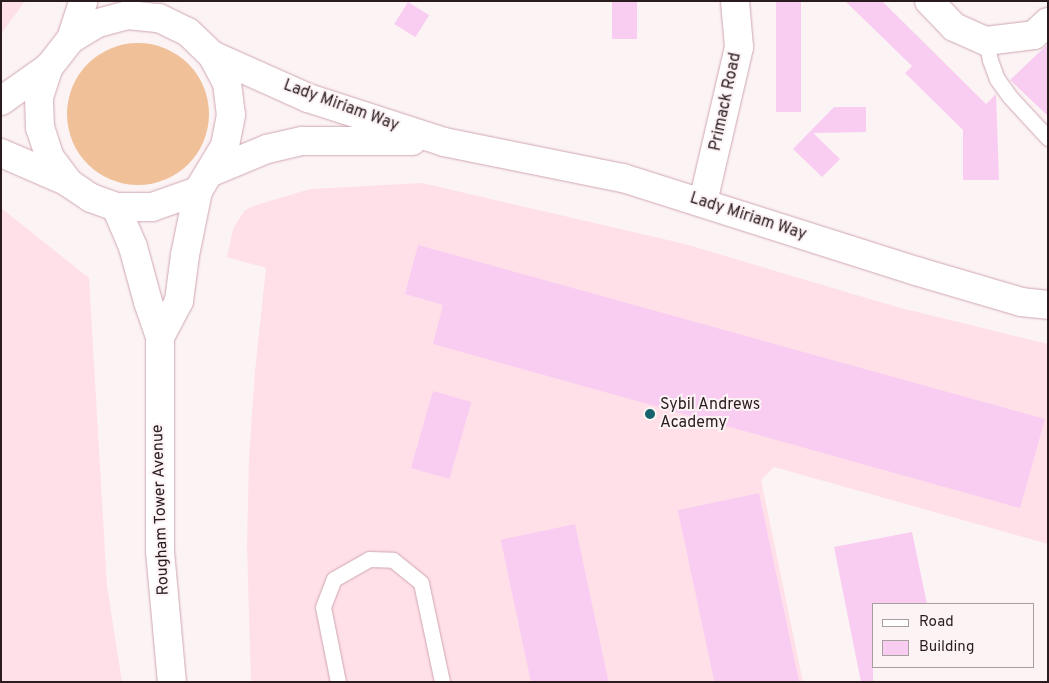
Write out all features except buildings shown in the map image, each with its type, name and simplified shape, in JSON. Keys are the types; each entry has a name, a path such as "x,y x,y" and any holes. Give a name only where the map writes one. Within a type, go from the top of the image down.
{"street":[{"path":"1,101 49,67 71,39 83,1"},
{"path":"157,1 212,55"},
{"name":"Primack Road","path":"703,202 738,47 735,1"},
{"path":"928,1 954,27 986,41 1034,35 1048,22"},
{"path":"71,39 98,23 128,15 159,18 188,32"},
{"name":"Lady Miriam Way","path":"212,55 308,98 444,142 623,178 1021,302 1048,306"},
{"name":"Rougham Tower Avenue","path":"160,337 179,301 185,255 204,182 225,146 231,115 227,83 212,55"},
{"path":"49,67 39,97 40,128 50,158 69,183"},
{"name":"Lady Miriam Way","path":"69,183 91,198 116,207 152,207 267,149 302,140 361,139 444,142"},
{"path":"1,153 69,183"},
{"name":"Rougham Tower Avenue","path":"116,207 133,247 160,337 160,551 172,682"}],"lane":[{"path":"986,41 997,79 1016,104 1048,138"},
{"path":"338,682 323,607 334,579 369,559 393,560 421,583 442,682"}],"shaded area":[{"path":"1,1 25,1 1,34"},
{"path":"138,43 165,49 177,55 188,64 197,75 203,87 209,114 203,141 197,153 188,164 177,173 165,179 138,185 111,179 99,173 88,164 79,153 73,141 67,114 73,87 79,75 88,64 99,55 111,49"},
{"name":"Sybil Andrews Academy","path":"422,183 685,244 897,307 1048,344 1048,544 774,467 761,480 803,682 251,682 247,546 249,457 255,371 266,268 227,257 233,229 244,211 253,206 310,189"},
{"path":"1,208 89,278 107,586 122,682 1,682"}],"place":[{"name":"Sybil Andrews Academy","path":"650,414"}]}
